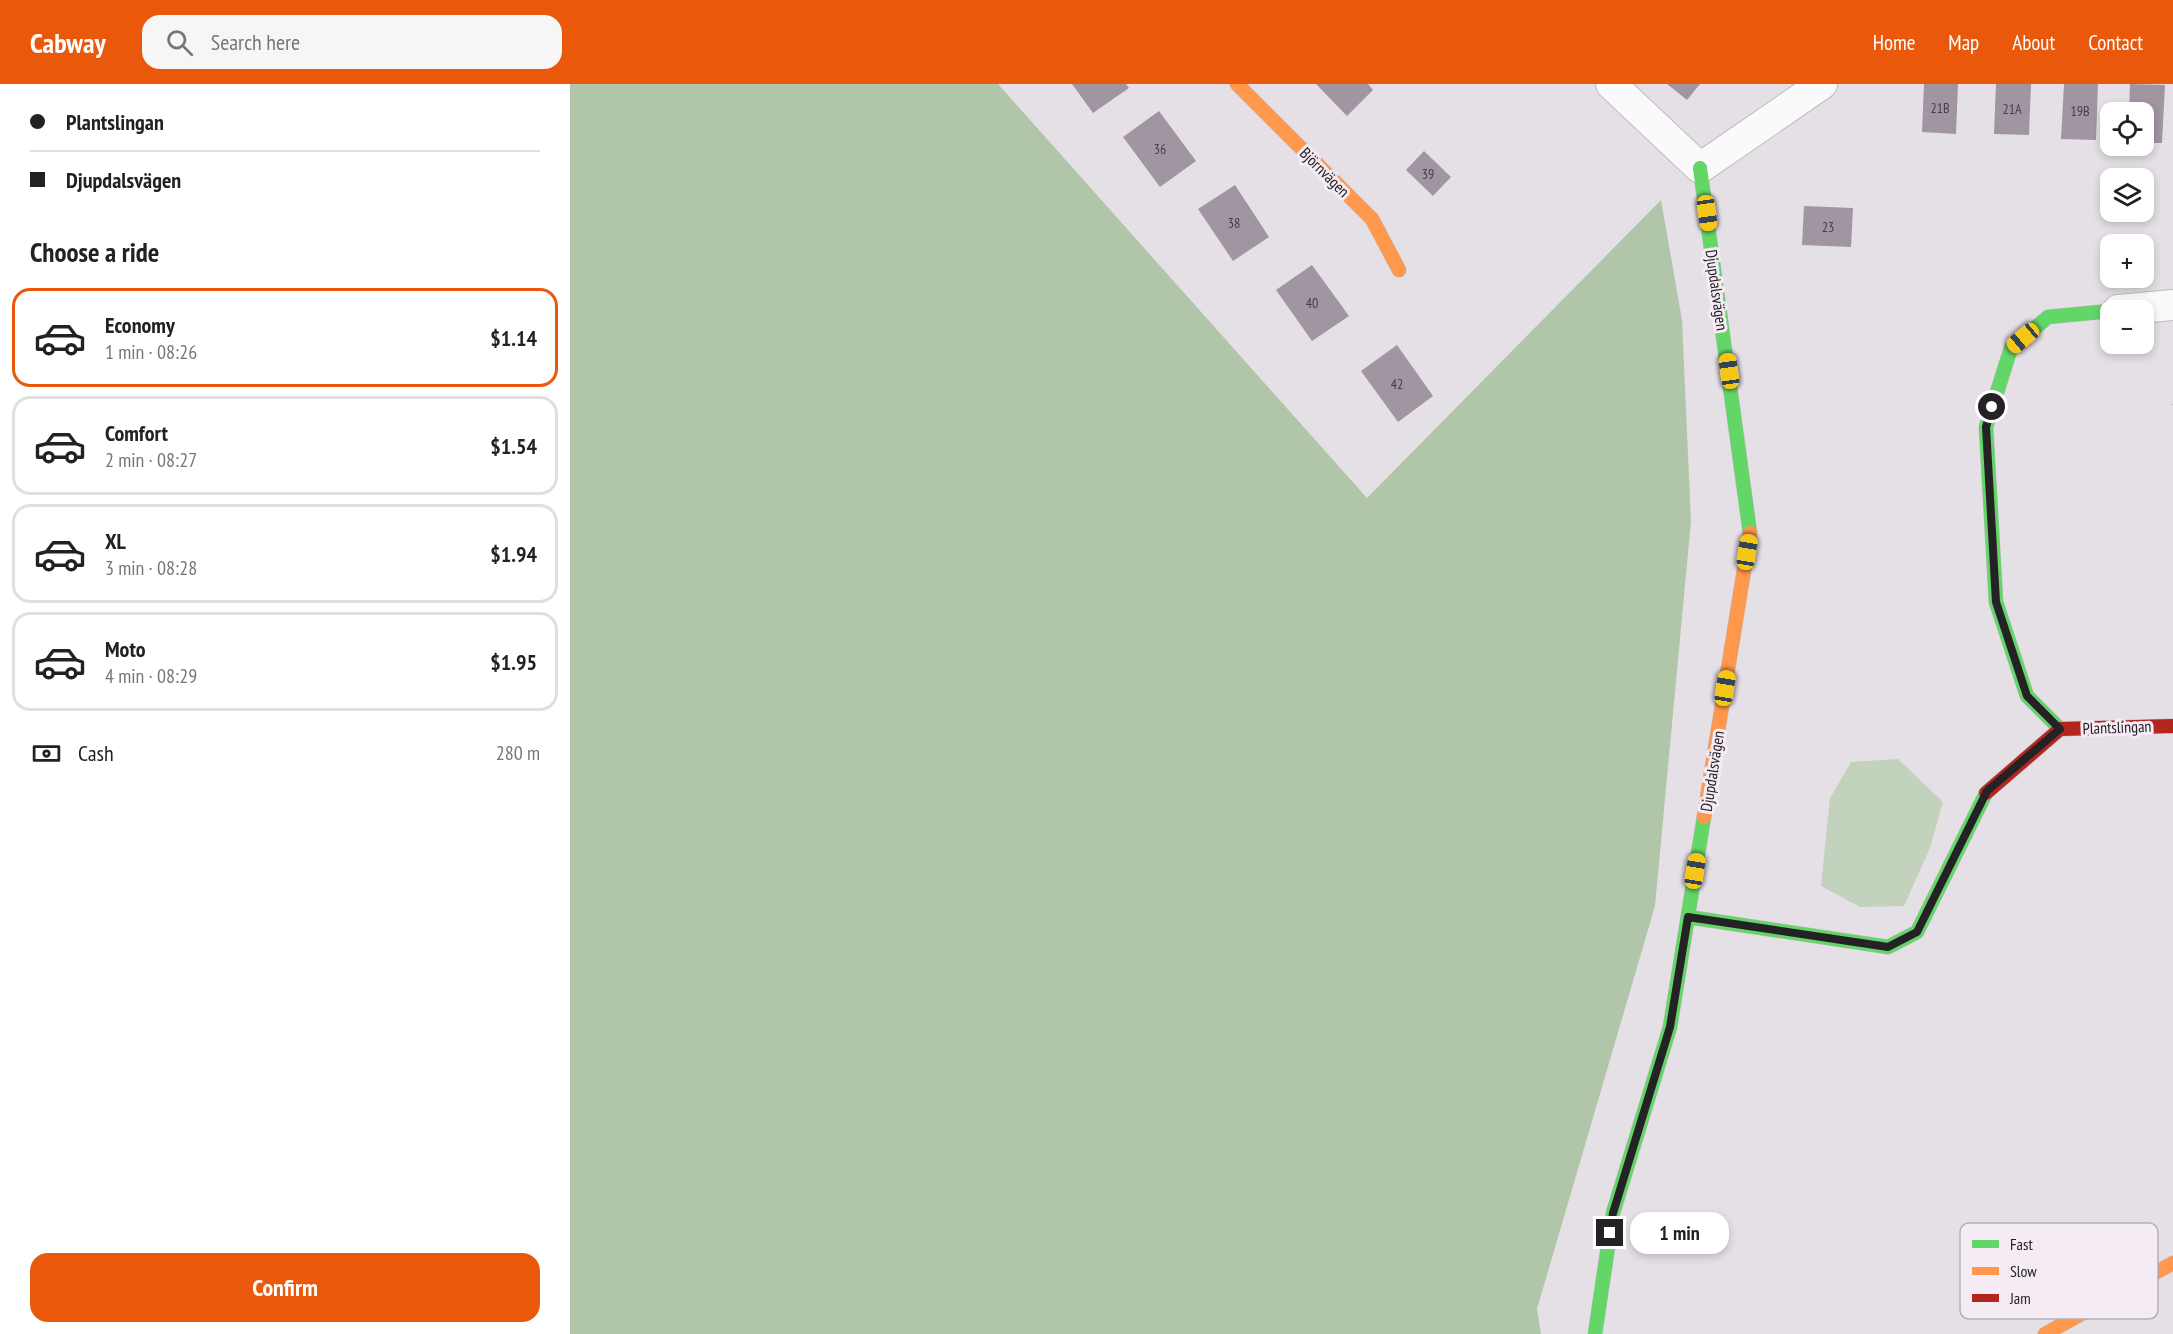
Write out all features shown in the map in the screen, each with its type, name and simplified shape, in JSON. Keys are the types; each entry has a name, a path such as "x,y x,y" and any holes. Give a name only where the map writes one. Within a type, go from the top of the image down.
{"main road":[{"name":"Björnvägen","path":"1237,84 1372,219 1399,270"},
{"name":"Djupdalsvägen","path":"1594,1334 1613,1213 1670,1027 1751,529 1700,168"},
{"name":"Plantslingan","path":"2060,729 2027,696 1996,602 1986,427 2011,348 2048,317 2100,312"},
{"name":"Plantslingan","path":"1688,917 1888,947 1917,932 1987,791 2060,729 2173,726"},
{"path":"2158,1271 2173,1263"},
{"path":"2046,1334 2073,1319"}],"street":[{"path":"1611,84 1700,168 1821,84"},
{"path":"2154,307 2173,305"}],"green space":[{"path":"570,84 998,84 1367,498 1661,200 1682,320 1691,521 1655,906 1537,1309 1541,1334 570,1334"},
{"path":"1898,759 1943,802 1930,848 1904,906 1860,907 1821,886 1830,798 1851,762"}],"building":[{"path":"1072,84 1126,84 1129,88 1093,113"},
{"path":"1316,84 1368,84 1373,90 1347,116"},
{"path":"1667,84 1700,84 1687,100"},
{"path":"1924,84 1958,84 1956,134 1922,132"},
{"path":"1996,84 2031,84 2029,135 1994,134"},
{"path":"2064,84 2098,84 2096,140 2061,139"},
{"path":"2130,84 2165,85 2162,143 2154,143 2154,102 2129,102"},
{"path":"1159,111 1196,161 1160,187 1123,137"},
{"path":"1424,151 1451,177 1433,196 1406,170"},
{"path":"1235,185 1269,237 1233,261 1198,209"},
{"path":"1804,206 1853,208 1851,247 1802,245"},
{"path":"1312,265 1349,316 1312,341 1276,290"},
{"path":"1397,345 1433,396 1398,422 1361,371"}],"traffic: fast":[{"path":"1700,168 1750,533"},
{"path":"2060,729 2027,696 1996,602 1986,427 2011,348 2048,317 2100,312"},
{"path":"1688,917 1888,947 1917,932 1986,793"},
{"path":"1595,1334 1613,1213 1670,1027 1704,817"}],"traffic: slow":[{"path":"1237,84 1372,219 1399,270"},
{"path":"1704,817 1750,533"},
{"path":"2158,1271 2173,1263"},
{"path":"2045,1334 2072,1319"}],"traffic: jam":[{"path":"1986,793 2060,729 2173,726"}],"route":[{"path":"1610,1233 1613,1213 1670,1027 1688,917 1888,947 1917,932 1987,791 2060,729 2027,696 1996,602 1986,427 1992,407"}]}
